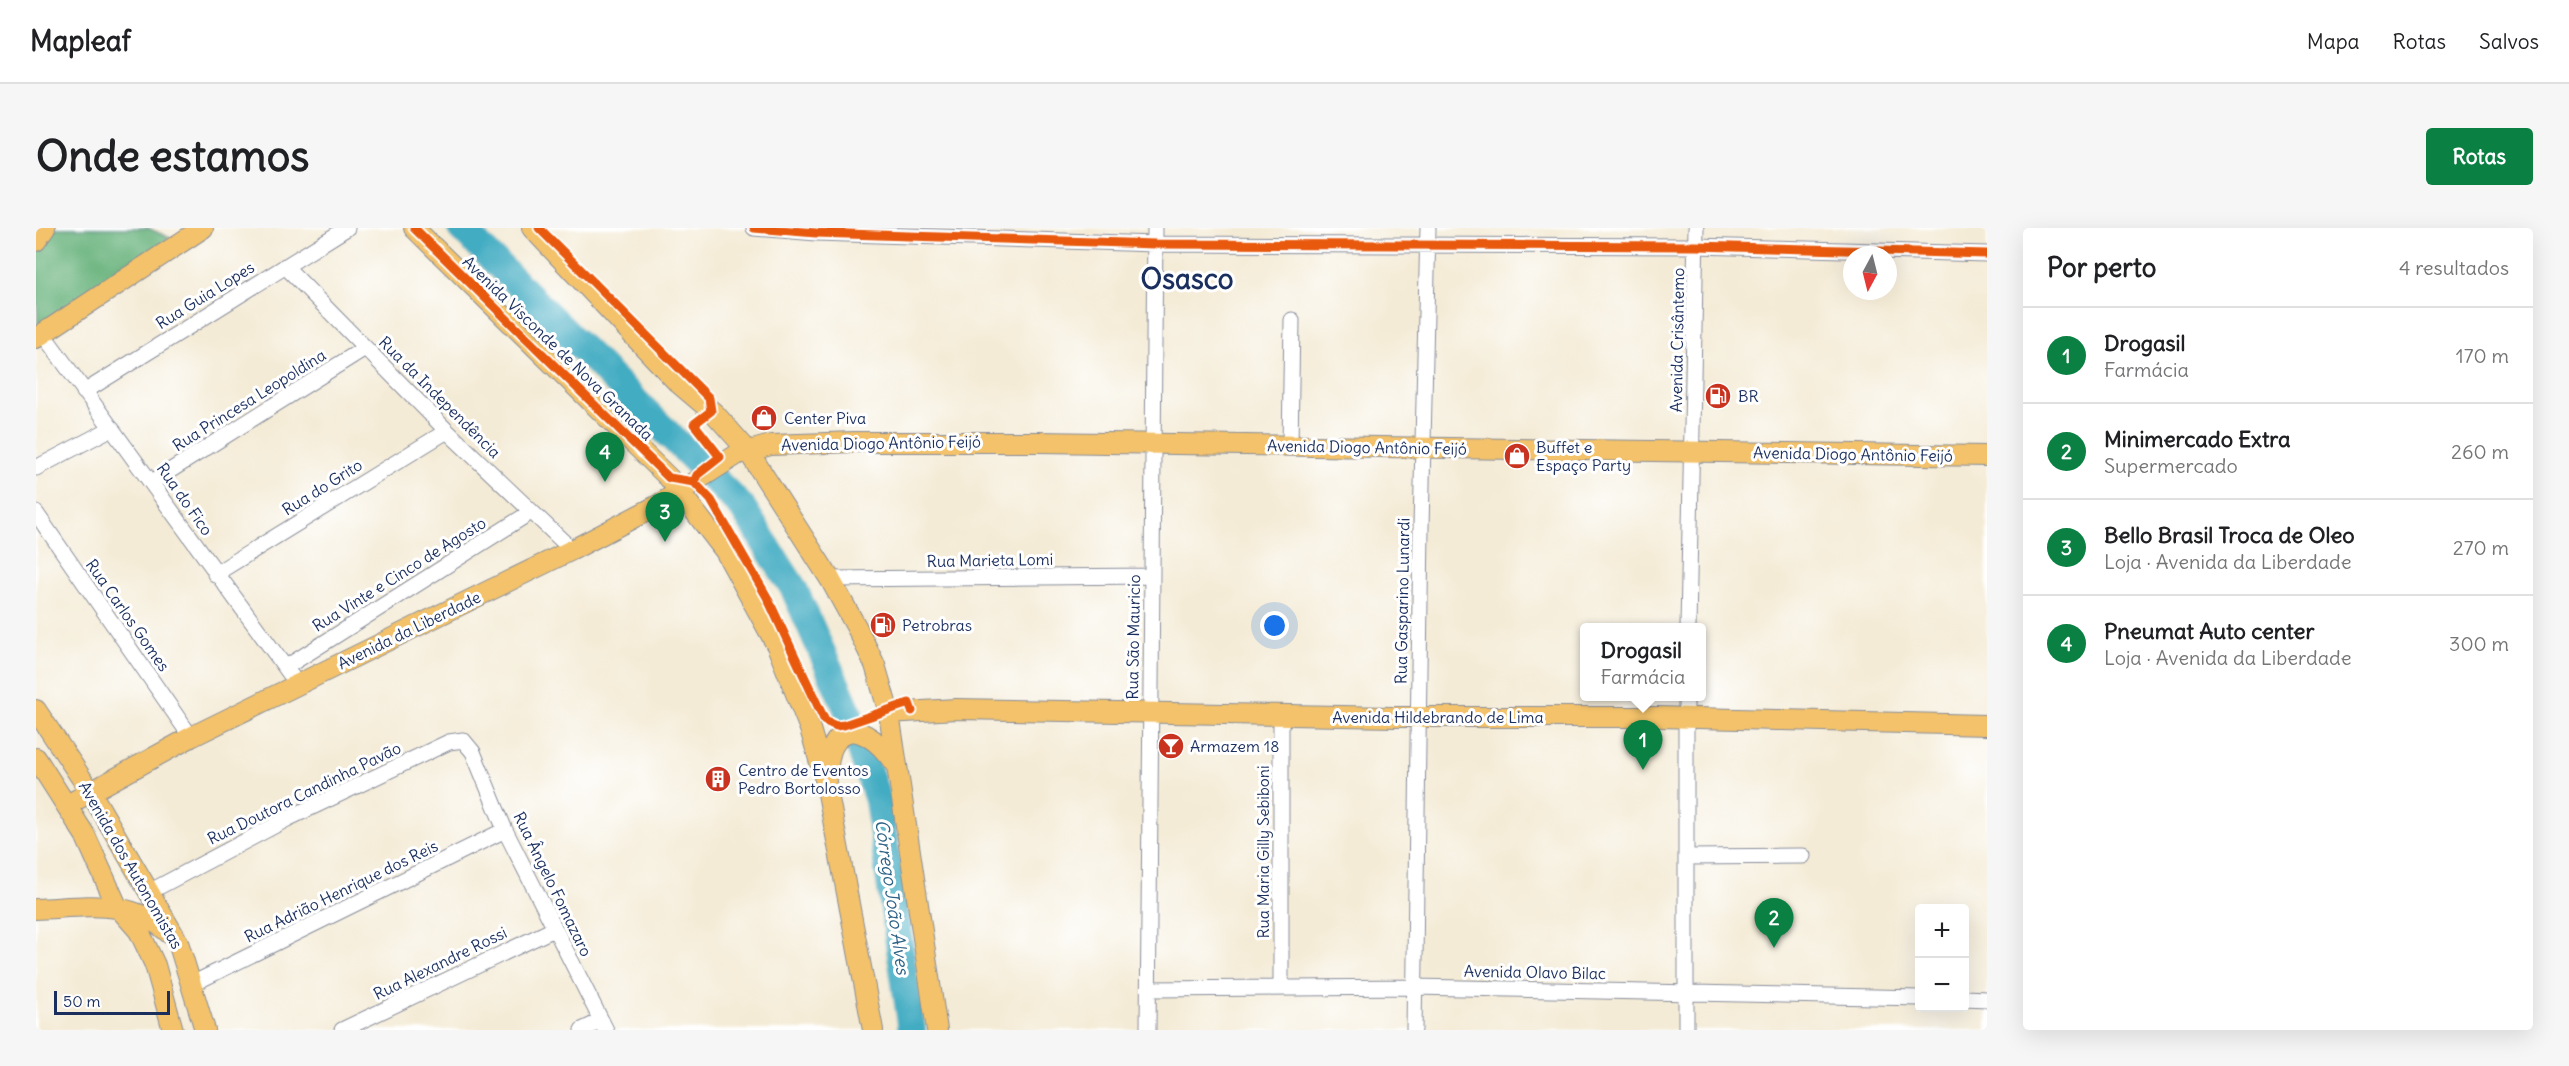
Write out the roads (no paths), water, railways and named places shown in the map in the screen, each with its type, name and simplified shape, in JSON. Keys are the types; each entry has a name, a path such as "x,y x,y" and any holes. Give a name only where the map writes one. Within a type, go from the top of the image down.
{"main road":[{"path":"36,241 45,228"},
{"path":"38,335 203,228"},
{"name":"Avenida Visconde de Nova Granada","path":"414,228 681,491 725,551 777,646 827,774 873,1030"},
{"path":"532,228 676,381 715,414 830,579 875,665 889,713 892,759 937,1030"},
{"name":"Avenida Diogo Antônio Feijó","path":"743,453 782,443 830,442 1422,447 1987,456"},
{"name":"Avenida da Liberdade","path":"67,805 191,737 572,550 681,491 743,453"},
{"name":"Avenida Hildebrando de Lima","path":"889,713 956,709 1281,716 1684,717 1987,725"},
{"name":"Avenida dos Autonomistas","path":"36,710 90,791 178,942 205,1030"},
{"path":"827,774 835,743 848,734 860,733 873,737 892,759"},
{"name":"Avenida dos Autonomistas","path":"36,758 85,835 117,906 139,931 156,965 173,1030"},
{"path":"36,909 117,906 130,909 159,924 178,942"}],"street":[{"name":"Rua Guia Lopes","path":"84,392 347,228"},
{"path":"754,228 816,233 1155,244 1696,246 1987,254"},
{"name":"Rua São Mauricio","path":"1148,1030 1155,228"},
{"name":"Rua Gasparino Lunardi","path":"1414,1030 1422,447 1428,228"},
{"name":"Avenida Crisântemo","path":"1688,623 1696,228"},
{"name":"Rua da Independência","path":"285,266 447,431 572,550"},
{"path":"1290,446 1292,320"},
{"name":"Rua do Fico","path":"38,335 112,428 215,574 298,685"},
{"name":"Rua Princesa Leopoldina","path":"152,482 365,348"},
{"path":"36,468 112,428"},
{"name":"Rua do Grito","path":"215,574 447,431"},
{"name":"Rua Vinte e Cinco de Agosto","path":"286,667 531,512"},
{"name":"Rua Carlos Gomes","path":"36,513 191,737"},
{"name":"Rua Marieta Lomi","path":"830,579 1152,576"},
{"path":"1686,701 1686,1030"},
{"name":"Rua Maria Gilly Sebiboni","path":"1281,716 1281,988"},
{"name":"Rua Doutora Candinha Pavão","path":"149,892 287,819 449,742 463,740 472,752"},
{"name":"Rua Ângelo Fomazaro","path":"472,752 505,830 604,1025"},
{"name":"Rua Adrião Henrique dos Reis","path":"192,984 505,830"},
{"path":"1686,857 1803,856"},
{"name":"Rua Alexandre Rossi","path":"342,1030 554,929"},
{"name":"Avenida Olavo Bilac","path":"1149,989 1414,987 1915,998"},
{"path":"1969,998 1987,999"},
{"path":"582,1030 604,1025"}],"waterway":[{"name":"Córrego João Alves","path":"461,228 742,507 794,589 848,711 878,800 912,1030"}],"place":[{"name":"BR","path":"1718,396"},
{"name":"Center Piva","path":"764,418"},
{"name":"Buffet e Espaço Party","path":"1517,456"},
{"name":"Pneumat Auto center","path":"605,482"},
{"name":"Bello Brasil Troca de Oleo","path":"665,542"},
{"name":"Petrobras","path":"883,625"},
{"name":"Armazem 18","path":"1171,746"},
{"name":"Drogasil","path":"1643,770"},
{"name":"Centro de Eventos Pedro Bortolosso","path":"718,779"},
{"name":"Minimercado Extra","path":"1774,948"}],"district":[{"name":"Osasco","path":"1187,279"}]}
